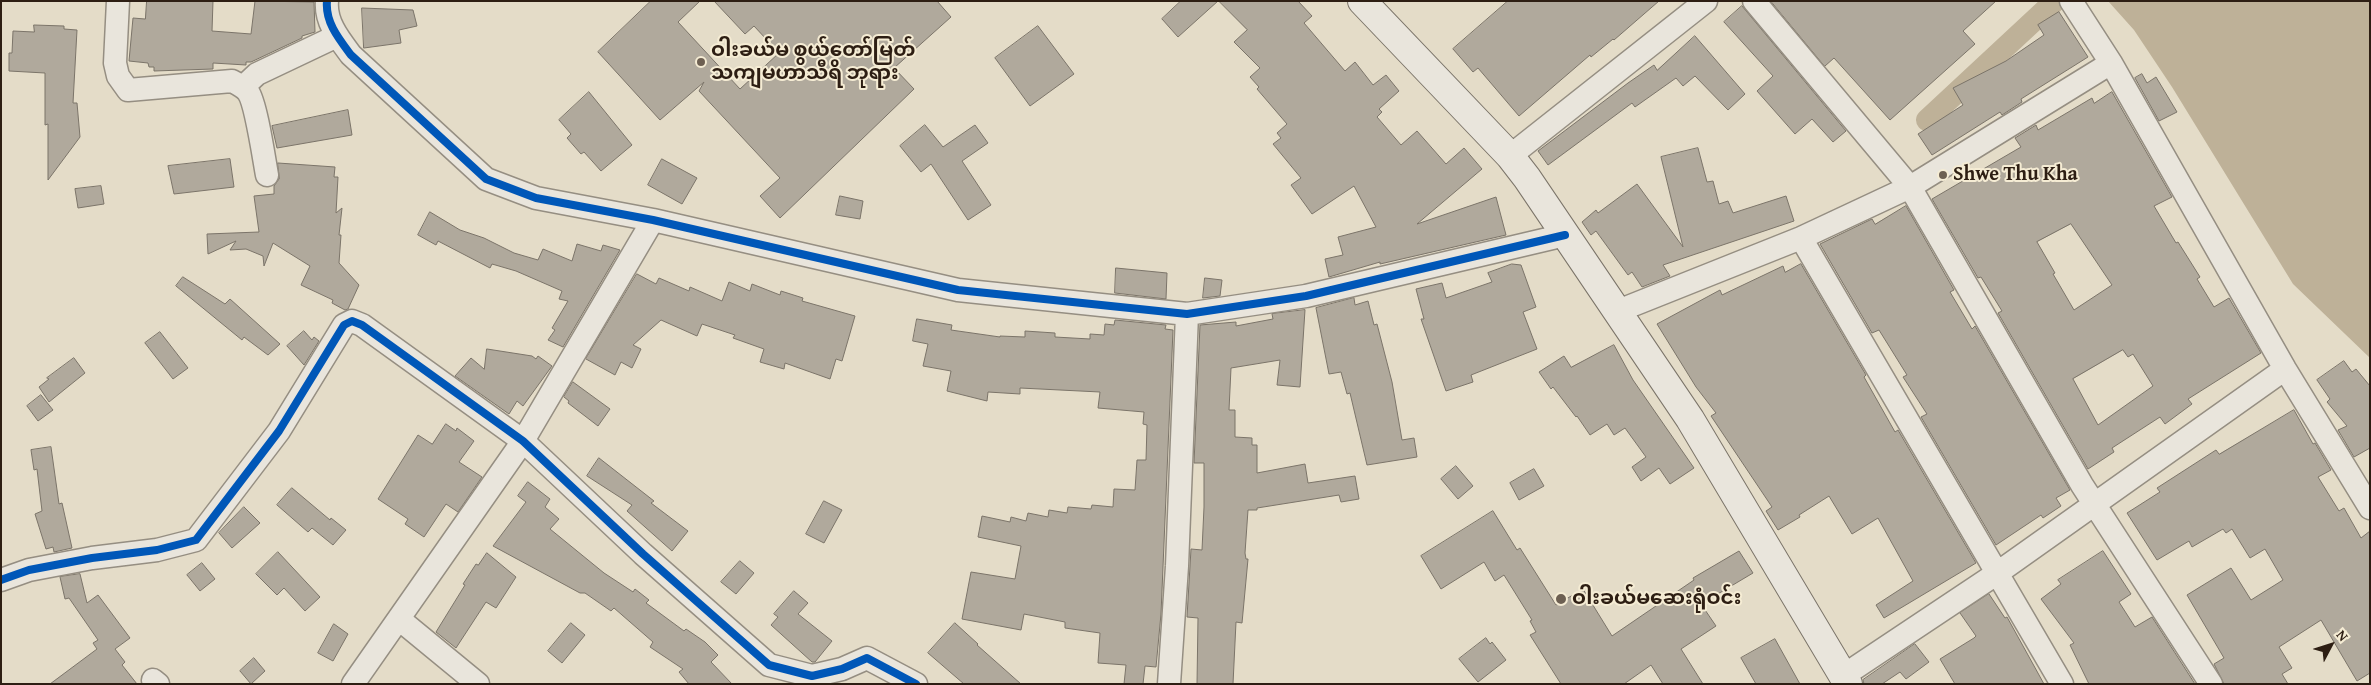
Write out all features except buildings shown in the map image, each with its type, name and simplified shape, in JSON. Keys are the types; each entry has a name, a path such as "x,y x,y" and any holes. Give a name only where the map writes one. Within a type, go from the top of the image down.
{"street":[{"path":"118,1 115,63 118,76 128,90 232,81 243,87 250,93 267,175"},
{"path":"327,1 326,12 336,36 351,56 486,179 536,198 653,220 958,290 1187,314 1306,296 1565,235"},
{"path":"1362,1 1510,156 1527,178 1690,419 1846,680 2285,369"},
{"path":"1510,156 1706,1"},
{"path":"1754,1 1910,187 2095,504 2211,684"},
{"path":"2071,1 2111,63 2285,369 2370,508"},
{"path":"243,87 257,74 336,36"},
{"path":"1618,311 1801,238 1910,187 2111,63"},
{"path":"353,684 522,441 653,220"},
{"path":"1801,238 2062,684"},
{"path":"1169,684 1178,566 1187,314"},
{"path":"1,580 29,570 92,558 157,550 196,540 279,431 344,325 352,321 362,325 522,441 643,554 769,665 812,676 842,668 867,658 916,684"},
{"path":"399,619 478,684"}],"shaded area":[{"path":"2108,1 2370,1 2370,358 2293,284 2172,87 2134,30"}],"waterway":[{"path":"1927,120 2055,1"}],"cycle path":[{"path":"327,1 328,16 331,23 351,55 486,179 536,198 653,220 958,290 1187,314 1306,296 1565,235"},
{"path":"1,580 29,570 92,558 157,550 196,540 279,431 344,325 352,321 362,325 523,441 643,554 769,665 812,676 842,669 867,658 916,684"}],"place":[{"name":"ဝါးခယ်မ စွယ်တော်မြတ် သကျမဟာသီရိ ဘုရား","path":"701,62"},
{"name":"Shwe Thu Kha","path":"1943,175"},
{"name":"ဝါးခယ်မဆေးရုံဝင်း","path":"1561,599"}]}
